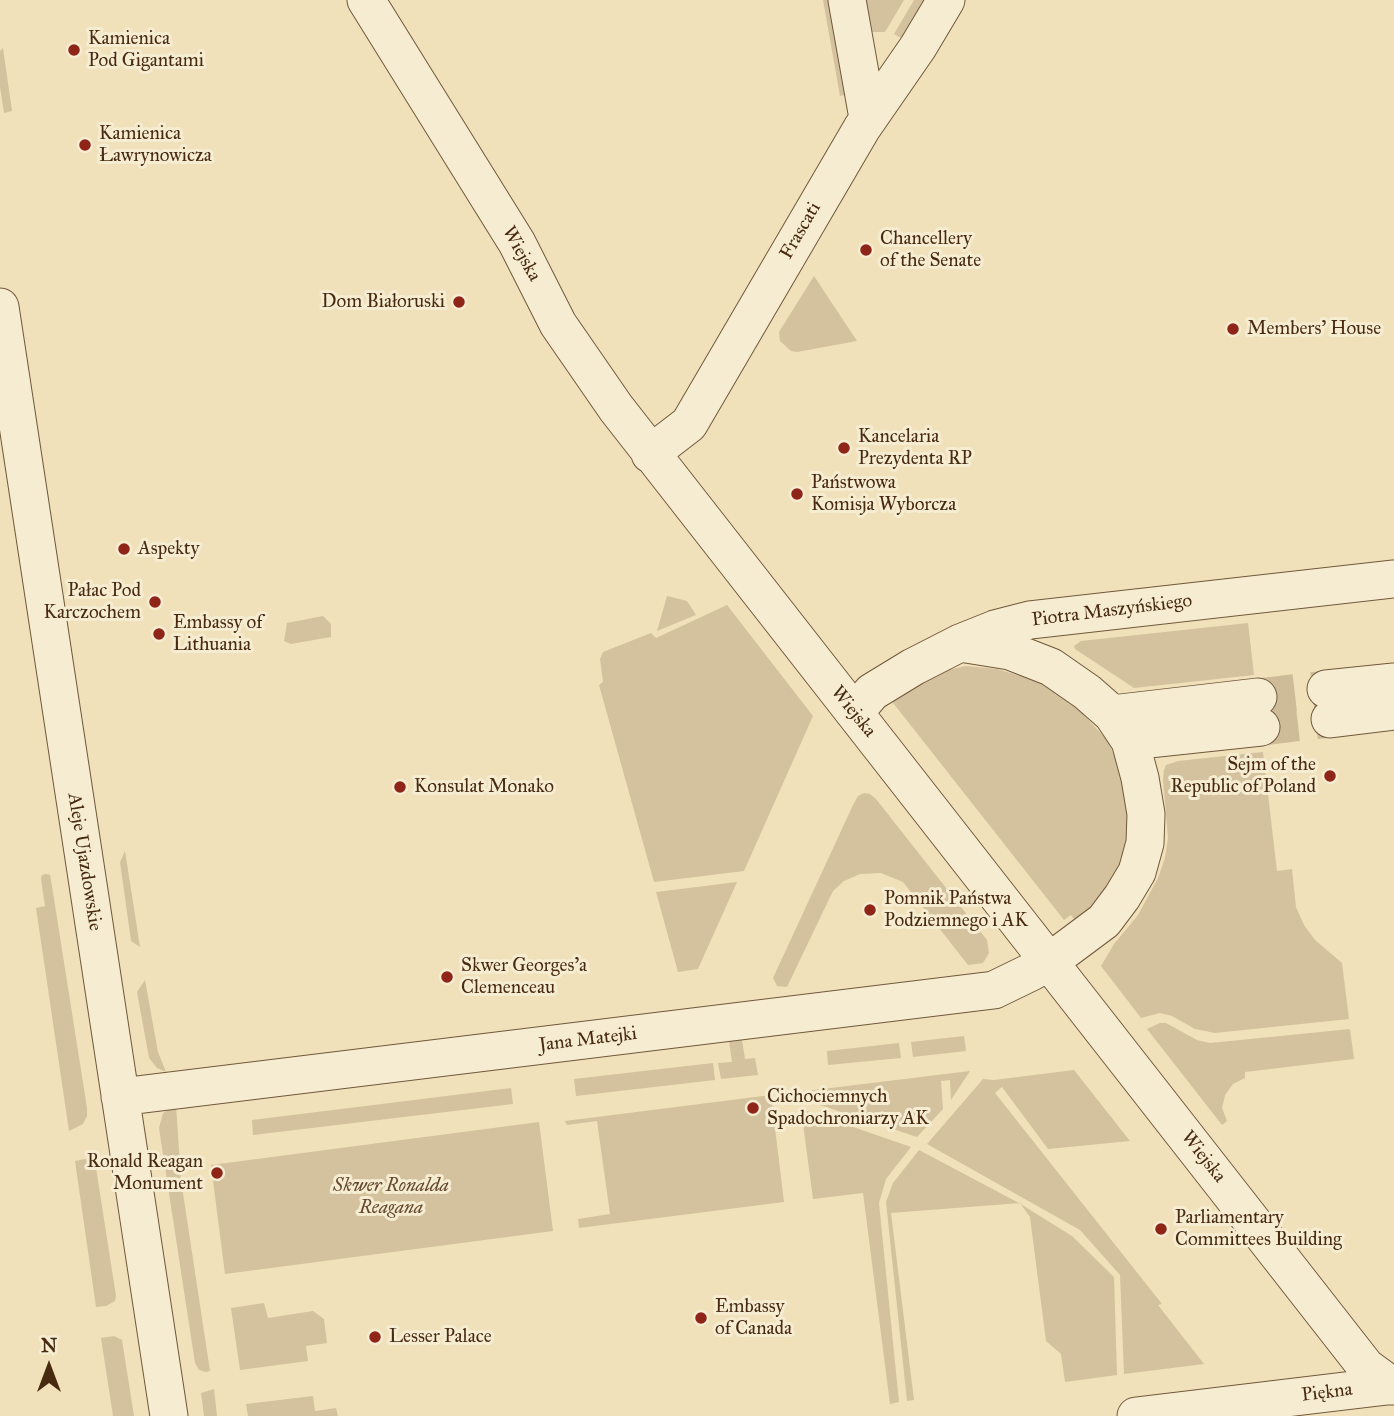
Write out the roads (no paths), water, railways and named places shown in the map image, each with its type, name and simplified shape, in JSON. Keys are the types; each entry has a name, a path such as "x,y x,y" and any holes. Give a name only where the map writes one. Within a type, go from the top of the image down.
{"street":[{"name":"Wiejska","path":"366,0 517,243 558,324 650,454 855,712 1366,1367 1393,1389"},
{"path":"847,0 868,118"},
{"name":"Frascati","path":"650,454 689,424 868,118 918,47 946,0"},
{"name":"Aleje Ujazdowskie","path":"0,307 169,1416"},
{"name":"Piotra Maszyńskiego","path":"855,712 872,692 960,643 995,629 1030,620 1394,579"},
{"path":"960,643 1010,651 1051,667 1087,692 1121,728 1260,712"},
{"path":"1394,682 1328,704 1394,711"},
{"name":"Jana Matejki","path":"120,1097 994,990 1049,962 1104,921 1137,872 1145,843 1146,814 1140,778 1121,728"},
{"name":"Piękna","path":"1136,1416 1393,1389"}],"tunnel":[{"path":"1258,697 1326,689"},
{"path":"1261,727 1330,719"}],"place":[{"name":"Kamienica Pod Gigantami","path":"74,50"},
{"name":"Kamienica Ławrynowicza","path":"85,145"},
{"name":"Chancellery of the Senate","path":"866,250"},
{"name":"Dom Białoruski","path":"459,302"},
{"name":"Members' House","path":"1233,329"},
{"name":"Kancelaria Prezydenta RP","path":"844,448"},
{"name":"Państwowa Komisja Wyborcza","path":"797,494"},
{"name":"Aspekty","path":"124,549"},
{"name":"Pałac Pod Karczochem","path":"155,602"},
{"name":"Embassy of Lithuania","path":"159,634"},
{"name":"Sejm of the Republic of Poland","path":"1330,776"},
{"name":"Konsulat Monako","path":"400,787"},
{"name":"Pomnik Państwa Podziemnego i AK","path":"870,910"},
{"name":"Skwer Georges’a Clemenceau","path":"447,977"},
{"name":"Cichociemnych Spadochroniarzy AK","path":"753,1108"},
{"name":"Ronald Reagan Monument","path":"217,1173"},
{"name":"Parliamentary Committees Building","path":"1161,1229"},
{"name":"Embassy of Canada","path":"701,1318"},
{"name":"Lesser Palace","path":"375,1337"}],"park label":[{"name":"Skwer Ronalda Reagana","path":"391,1197"}]}
